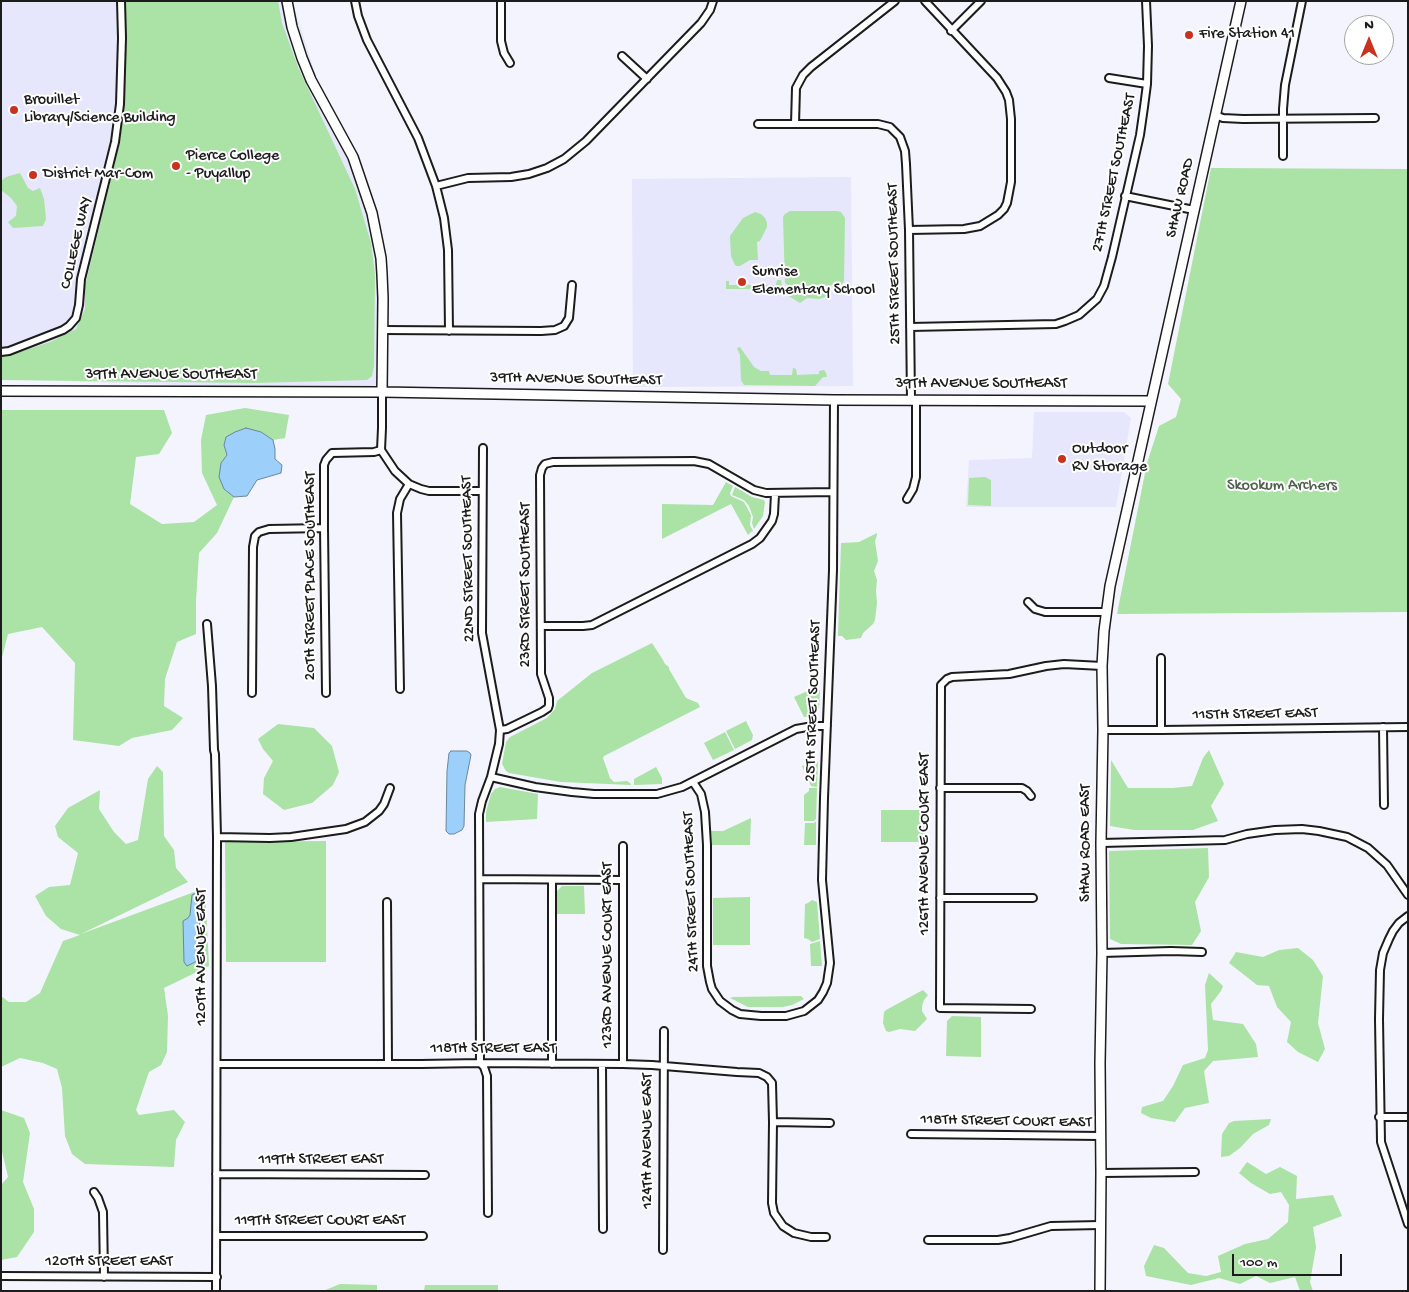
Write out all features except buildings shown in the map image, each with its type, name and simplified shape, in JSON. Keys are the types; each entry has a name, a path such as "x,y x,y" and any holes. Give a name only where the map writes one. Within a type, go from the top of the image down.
{"main road":[{"path":"287,1 292,27 302,58 353,157 372,212 381,258 383,298 382,392"},
{"name":"SHAW ROAD","path":"1151,401 1241,1"},
{"name":"39TH AVENUE SOUTHEAST","path":"1,391 382,392 834,400 1151,401"},
{"name":"SHAW ROAD EAST","path":"1100,1291 1102,666 1110,586 1151,401"}],"street":[{"name":"COLLEGE WAY","path":"1,352 9,351 62,330 70,326 76,318 81,279 115,142 120,104 121,1"},
{"path":"355,1 358,16 367,40 418,138 436,186 444,218 448,250 449,331"},
{"path":"501,1 501,40 504,53 510,63"},
{"path":"436,186 468,178 520,176 556,164 579,148 701,23 710,10 713,1"},
{"path":"758,124 795,124 796,88 803,75 895,1"},
{"path":"909,230 972,228 980,226 998,215 1007,203 1011,182 1012,119 1009,100 1002,85 925,1"},
{"path":"951,31 981,1"},
{"name":"27TH STREET SOUTHEAST","path":"910,326 1056,324 1072,319 1084,312 1097,299 1104,286 1112,257 1140,135 1147,84 1146,1"},
{"path":"1283,156 1284,85 1302,1"},
{"path":"622,56 647,79"},
{"path":"1109,78 1147,84"},
{"path":"1215,115 1223,118 1375,118"},
{"name":"25TH STREET SOUTHEAST","path":"795,124 878,124 885,125 894,130 900,137 905,151 914,400"},
{"path":"1125,196 1194,210"},
{"path":"382,330 549,331 560,328 570,318 572,285"},
{"path":"382,392 381,450 395,471 409,484 429,491 482,492"},
{"name":"25TH STREET SOUTHEAST","path":"720,1001 740,1014 786,1016 810,1007 818,1000 827,983 830,963 822,880 833,570 834,400"},
{"path":"907,499 913,489 916,477 914,400"},
{"name":"22ND STREET SOUTHEAST","path":"483,448 482,640 500,730 499,744 491,778 480,806 480,1063 484,1067 487,1076 488,1213"},
{"name":"20TH STREET PLACE SOUTHEAST","path":"326,693 324,465 332,453 374,452 381,450"},
{"name":"23RD STREET SOUTHEAST","path":"500,730 507,729 542,712 549,705 549,698 541,674 540,475 545,464 552,462 694,461 709,464 754,490 775,494"},
{"path":"400,689 397,513 400,499 409,484"},
{"path":"541,626 592,625 752,544 760,538 772,521 775,494 834,492"},
{"path":"252,693 253,547 255,536 269,529 324,528"},
{"path":"1028,602 1035,609 1045,612 1107,612"},
{"name":"120TH AVENUE EAST","path":"206,624 212,686 214,750 216,754 216,1291"},
{"path":"1161,658 1161,730"},
{"name":"126TH AVENUE COURT EAST","path":"1031,1009 940,1008 941,685 952,677 1009,674 1064,664 1102,666"},
{"path":"491,778 553,790 594,794 657,794 693,782 796,729 827,726"},
{"path":"1383,727 1384,805"},
{"name":"115TH STREET EAST","path":"1103,730 1408,727"},
{"name":"24TH STREET SOUTHEAST","path":"693,782 701,794 705,812 707,845 706,966 710,982 720,1001"},
{"path":"217,837 291,837 346,829 365,822 379,811 390,788"},
{"path":"940,788 1022,788 1031,796"},
{"path":"1101,843 1225,840 1247,834 1275,830 1302,829 1319,831 1347,837 1368,848 1387,864 1408,895"},
{"name":"123RD AVENUE COURT EAST","path":"623,846 623,1064"},
{"path":"480,879 623,880"},
{"path":"552,880 552,1064"},
{"path":"940,898 1033,898"},
{"path":"387,902 388,1064"},
{"path":"1408,916 1399,924 1389,939 1383,953 1380,970 1378,1019 1379,1117 1382,1148 1408,1224"},
{"path":"1102,953 1202,952"},
{"name":"124TH AVENUE EAST","path":"663,1250 664,1031"},
{"name":"118TH STREET EAST","path":"217,1064 623,1064 759,1073 767,1077 772,1083 773,1122"},
{"name":"123RD AVENUE COURT EAST","path":"602,1064 603,1229"},
{"path":"1379,1117 1408,1117"},
{"path":"826,1237 811,1237 794,1233 782,1226 774,1213 772,1203 773,1122 830,1123"},
{"name":"118TH STREET COURT EAST","path":"911,1134 1100,1136"},
{"path":"1101,1173 1195,1172"},
{"name":"119TH STREET EAST","path":"216,1174 425,1175"},
{"path":"94,1192 103,1212 104,1277"},
{"path":"928,1240 998,1240 1051,1226 1100,1225"},
{"name":"119TH STREET COURT EAST","path":"217,1236 423,1236"},
{"name":"120TH STREET EAST","path":"1,1276 216,1277"}],"shaded area":[{"name":"Pierce College - Puyallup","path":"1,1 292,1 325,104 376,229 382,392 1,379"},
{"name":"Sunrise Elementary School","path":"851,177 853,386 633,387 632,179"},
{"name":"Outdoor RV Storage","path":"1034,412 1124,412 1131,418 1116,507 966,507 969,460 1032,458"}],"green space":[{"name":"Pierce College - Puyallup","path":"126,1 278,1 282,23 298,67 355,189 371,243 375,275 374,366 372,376 367,380 255,383 1,380 1,356 11,355 50,342 76,329 85,309 85,286 119,146 123,119"},
{"name":"Skookum Archers","path":"1211,168 1408,169 1408,612 1117,614 1147,463 1159,426 1176,417 1181,399 1168,384"},
{"path":"20,173 28,188 33,191 40,188 44,199 46,219 43,226 13,228 8,222 16,216 17,206 1,190 1,181 6,177"},
{"path":"790,211 841,212 845,218 844,280 842,285 791,287 785,283 783,217"},
{"path":"755,212 761,214 767,223 760,241 757,242 758,260 750,260 737,266 731,256 730,236 743,218"},
{"path":"777,280 781,280 782,286 789,291 830,290 825,297 819,299 807,298 800,303 787,295 766,289 726,289 726,281 729,281 729,285 776,285"},
{"path":"740,347 754,367 761,371 769,371 770,375 792,375 793,368 796,369 797,375 819,374 819,371 824,370 827,377 823,377 815,386 744,385 741,380 740,355 737,348"},
{"path":"245,408 289,415 285,438 273,440 261,432 224,445 227,455 221,463 224,489 234,497 217,533 199,553 196,634 177,642 165,679 164,706 183,718 172,730 132,738 119,746 73,740 75,663 42,627 8,634 1,661 1,410 164,410 172,433 159,454 136,457 130,504 162,524 194,522 217,505 202,473 201,440 206,415"},
{"path":"985,477 991,480 991,506 968,505 969,478"},
{"path":"726,482 733,486 730,493 731,496 744,502 751,515 750,525 753,531 748,535 731,504 662,539 662,504 713,505"},
{"path":"735,487 765,502 763,516 754,529 753,517 749,506 744,500 732,495"},
{"path":"877,533 875,541 878,561 874,571 877,580 875,620 861,638 846,640 842,636 838,636 841,543 859,542"},
{"path":"652,643 665,664 669,667 686,698 698,703 700,707 604,756 610,778 614,782 627,781 631,785 561,782 506,771 502,764 506,742 510,737 547,718 555,709 557,701 592,673"},
{"path":"812,689 820,690 819,709 810,717 804,717 794,697"},
{"path":"746,721 753,735 752,740 735,749 726,731"},
{"path":"278,724 314,728 332,746 339,772 333,785 312,803 284,810 263,794 264,778 273,761 263,749 258,739"},
{"path":"725,732 734,750 713,760 704,743"},
{"path":"1209,750 1224,784 1211,806 1218,821 1193,830 1134,830 1110,826 1111,760 1128,788 1173,788 1192,786 1203,758"},
{"path":"818,762 817,787 811,786 802,766"},
{"path":"157,766 163,772 164,836 174,850 176,868 188,882 81,934 205,888 209,966 164,988 168,1016 167,1052 161,1065 149,1072 136,1110 139,1115 174,1110 185,1122 176,1140 174,1167 85,1164 72,1154 65,1136 62,1088 57,1069 43,1063 20,1058 1,1067 1,996 9,1002 26,1002 40,993 63,941 80,935 61,929 46,916 35,896 49,887 70,885 78,853 58,837 55,826 68,808 100,790 99,809 114,832 126,844 138,840 148,779"},
{"path":"656,767 662,778 662,784 634,785 634,779"},
{"path":"500,787 538,794 537,819 486,822 486,812 491,794"},
{"path":"809,788 817,788 816,819 814,821 804,821 804,795 809,791"},
{"path":"881,810 927,810 927,839 924,839 924,842 881,842"},
{"path":"751,818 750,845 712,845 711,831 723,831"},
{"path":"816,821 816,845 804,845 805,823 814,823"},
{"path":"326,841 326,962 226,962 225,842"},
{"path":"1208,848 1209,877 1195,902 1201,931 1192,945 1121,944 1110,939 1109,851"},
{"path":"562,886 584,886 585,914 557,914 557,891"},
{"path":"750,897 750,945 713,945 713,898"},
{"path":"812,900 817,902 820,939 812,942 804,938 805,904"},
{"path":"820,941 822,966 811,966 810,944"},
{"path":"1298,948 1313,960 1323,976 1318,1023 1325,1049 1318,1062 1298,1052 1287,1042 1291,1022 1277,1007 1269,986 1257,985 1229,963 1236,952 1263,957 1279,950"},
{"path":"1209,973 1223,986 1211,1004 1213,1020 1243,1024 1256,1044 1258,1057 1213,1061 1204,1071 1209,1103 1185,1108 1175,1122 1151,1118 1141,1113 1142,1107 1163,1101 1183,1065 1205,1058 1208,1050 1205,985"},
{"path":"923,990 928,995 922,1006 922,1011 927,1019 915,1031 900,1029 886,1031 883,1023 884,1012"},
{"path":"801,996 804,999 783,1007 748,1007 730,998 733,997"},
{"path":"952,1016 981,1017 981,1057 946,1056 947,1021"},
{"path":"1,1110 24,1118 30,1133 23,1182 34,1209 34,1232 17,1257 1,1260 1,1185 8,1177 1,1147"},
{"path":"1271,1119 1269,1125 1253,1134 1240,1148 1229,1156 1221,1157 1222,1134 1229,1123 1234,1121"},
{"path":"1247,1162 1266,1174 1280,1167 1297,1176 1296,1199 1333,1195 1342,1216 1313,1227 1316,1247 1310,1282 1313,1291 1300,1291 1295,1277 1270,1283 1256,1276 1240,1284 1219,1278 1191,1285 1146,1276 1144,1266 1154,1245 1164,1248 1188,1273 1206,1276 1221,1272 1218,1256 1245,1244 1268,1239 1288,1222 1289,1205 1281,1192 1270,1194 1251,1183 1239,1173"},
{"path":"340,1284 377,1285 377,1291 323,1291"},
{"path":"425,1285 498,1285 498,1291 424,1291"}],"water":[{"path":"246,428 261,432 273,440 275,459 282,465 281,473 257,480 247,496 234,497 224,489 219,477 221,463 227,455 224,445 226,437"},
{"path":"451,751 467,751 471,755 465,785 464,826 462,830 454,834 449,834 446,831 447,771 449,753"},
{"path":"197,894 199,897 200,955 199,960 187,966 184,962 183,921 190,915 192,895"}],"place":[{"name":"Fire Station 41","path":"1189,35"},
{"name":"Brouillet Library/Science Building","path":"14,110"},
{"name":"Pierce College - Puyallup","path":"176,166"},
{"name":"District Mar-Com","path":"33,175"},
{"name":"Sunrise Elementary School","path":"742,282"},
{"name":"Outdoor RV Storage","path":"1062,459"}]}
